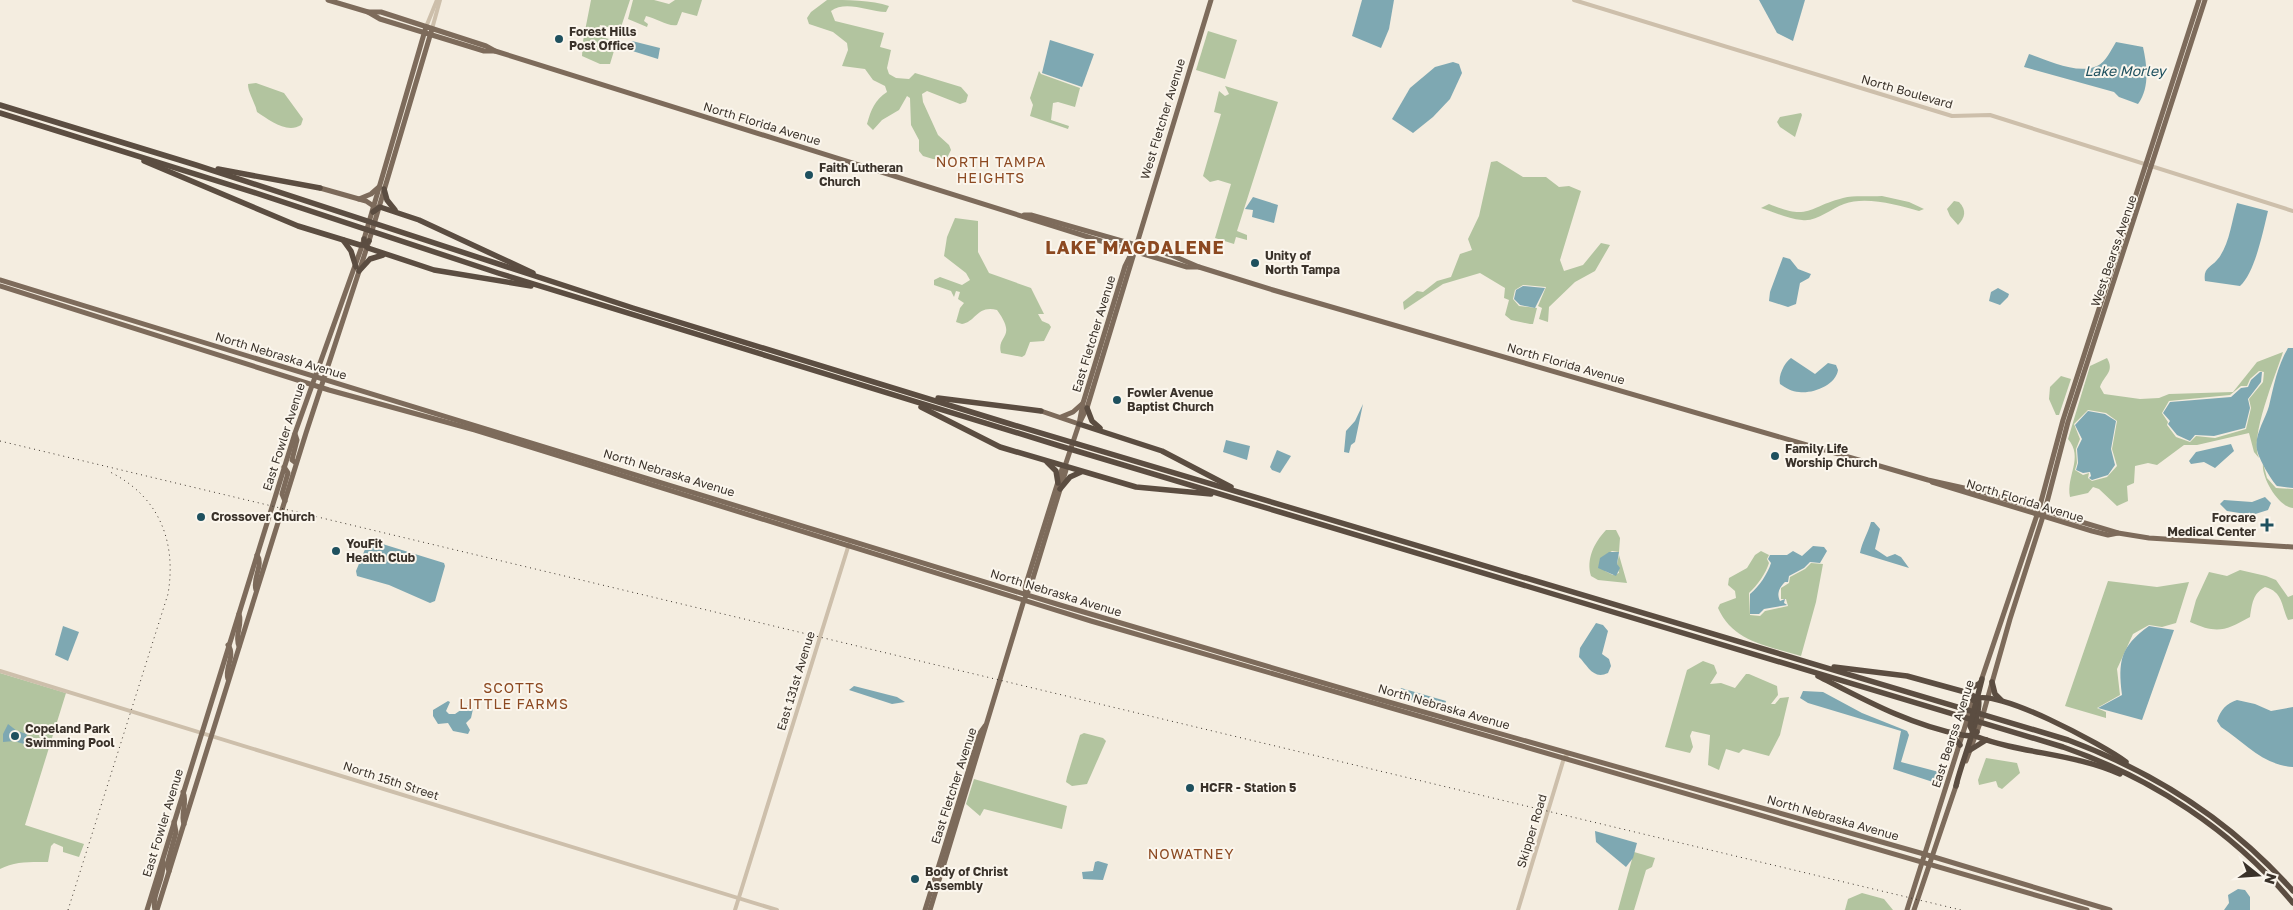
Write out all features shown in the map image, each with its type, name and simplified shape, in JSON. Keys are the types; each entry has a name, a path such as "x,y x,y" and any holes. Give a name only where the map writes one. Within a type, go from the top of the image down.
{"highway":[{"path":"0,105 196,165 551,282 710,331 1244,494 2068,740 2138,770"},
{"path":"0,113 546,288 1083,454 2073,750 2142,781 2189,809 2228,838 2264,871 2293,903"},
{"path":"129,153 298,226 343,240 365,244 384,255 440,272 546,288"},
{"path":"196,165 320,188"},
{"path":"382,187 389,204 397,211 471,243 551,282"},
{"path":"375,210 397,211"},
{"path":"343,240 352,253 357,269 370,259 384,255"},
{"path":"926,397 1041,411"},
{"path":"908,400 994,445 1045,461 1142,488 1221,495"},
{"path":"1085,405 1092,421 1104,431"},
{"path":"1079,424 1168,454 1244,494"},
{"path":"1045,461 1056,471 1059,486 1070,477 1083,472"},
{"path":"1817,665 1902,675 1965,692 1976,698 1988,697 2059,724 2118,756 2219,821 2261,857 2293,891"},
{"path":"1803,669 1892,714 1950,733 1974,735 1986,740 2073,758 2142,781"},
{"path":"1965,692 1981,681"},
{"path":"1956,786 1960,764 1974,735 1970,726 1981,681"},
{"path":"1992,682 1995,694 2002,702"},
{"path":"1950,733 1960,745"},
{"path":"1970,750 1986,740"}],"main road":[{"name":"North Florida Avenue","path":"328,0 368,12 378,18 486,46 495,51 1024,215 1133,251 1187,267 1199,267"},
{"name":"West Fletcher Avenue","path":"1135,245 1211,0"},
{"name":"West Bearss Avenue","path":"2149,166 2199,0"},
{"name":"West Bearss Avenue","path":"2041,512 2063,420 2205,0"},
{"name":"East Fowler Avenue","path":"156,910 170,871 296,463 328,368 428,30"},
{"path":"359,199 382,187"},
{"path":"320,188 370,202 375,210"},
{"name":"North Florida Avenue","path":"1024,215 1031,215 1135,245 1189,261 1199,267 1928,480 1982,492 2108,535 2118,533 2149,538 2293,547"},
{"name":"East Fletcher Avenue","path":"930,910 1025,597 1030,588 1059,486 1066,470 1065,466 1135,245"},
{"name":"East Fowler Avenue","path":"148,909 295,433 314,377 357,269"},
{"name":"North Nebraska Avenue","path":"0,280 15,287 148,328 262,360 336,384 411,404 849,543"},
{"name":"North Nebraska Avenue","path":"0,286 15,287"},
{"name":"North Nebraska Avenue","path":"148,328 321,388 475,430 1025,597 1146,637 1564,758 1829,831 1924,854 2092,907 2110,910"},
{"path":"236,360 262,360"},
{"path":"328,368 330,377 336,384"},
{"path":"318,398 332,391"},
{"path":"1060,416 1073,412 1085,405"},
{"path":"1041,411 1079,424"},
{"path":"295,433 297,440 292,460 296,463"},
{"path":"284,467 288,472 282,494 285,501"},
{"name":"East Bearss Avenue","path":"1981,681 2041,512"},
{"name":"East Bearss Avenue","path":"1914,910 1931,856 1988,697 2041,512"},
{"path":"256,590 254,584 260,561 257,555"},
{"path":"2010,618 2008,613 2013,597 2012,591"},
{"name":"North Nebraska Avenue","path":"1025,597 1184,641 1569,753 1829,831 1922,862 2087,910"},
{"path":"238,613 241,619 236,640 239,647"},
{"path":"1108,625 1135,630 1138,628"},
{"path":"1146,637 1152,635 1184,641"},
{"path":"228,645 232,652 227,672 229,680"},
{"path":"1279,676 1281,670"},
{"path":"1327,684 1330,691"},
{"name":"East Bearss Avenue","path":"1907,910 1962,735 1976,698"},
{"name":"East Fletcher Avenue","path":"925,910 980,732 985,726"},
{"path":"183,792 185,802 182,818 184,824"},
{"path":"957,824 961,793"},
{"path":"170,871 167,865 177,829 174,822"},
{"path":"156,910 154,903 164,871 163,859"},
{"path":"2003,885 2008,883 2027,888 2032,887"}],"street":[{"path":"428,30 438,0"},
{"name":"North Boulevard","path":"1574,0 1914,106 1952,116 1990,116 2293,211"},
{"name":"East 131st Avenue","path":"739,898 849,543"},
{"name":"North 15th Street","path":"0,671 777,910"},
{"path":"1562,751 1564,758"},
{"name":"Skipper Road","path":"1518,910 1564,758 1569,753"},
{"path":"735,910 739,898"}],"green space":[{"path":"591,0 630,0 620,30 600,25 597,36 617,41 610,64 600,64 582,56"},
{"path":"633,0 654,0 669,4 675,0 702,0 697,16 682,12 677,25 673,25 646,16 644,21 648,24 647,27 628,19"},
{"path":"827,0 867,1 889,6 886,12 850,6 843,6 831,11 835,21 884,33 880,47 891,50 887,68 889,74 896,78 909,79 915,73 961,87 968,95 966,102 960,104 927,91 922,94 923,102 938,135 949,145 951,150 947,158 943,160 933,159 923,156 919,151 919,140 911,125 910,98 907,96 899,110 882,120 873,130 867,124 874,105 887,92 885,86 873,80 865,69 842,66 848,50 847,43 833,32 809,24 807,18 811,12"},
{"path":"1208,31 1237,40 1225,79 1196,70"},
{"path":"1039,71 1041,74 1080,88 1075,107 1058,102 1053,103 1051,120 1069,126 1068,129 1030,116 1033,105 1030,98"},
{"path":"256,83 284,93 303,119 301,125 290,128 284,127 257,112 248,84"},
{"path":"1225,86 1278,102 1237,231 1247,235 1247,240 1236,237 1234,244 1215,238 1231,184 1218,180 1210,182 1203,176 1221,114 1214,112 1219,91 1225,96 1229,94"},
{"path":"1801,113 1795,137 1780,127 1777,122 1780,117"},
{"path":"1497,161 1523,177 1546,177 1559,187 1569,186 1581,191 1560,260 1564,271 1583,265 1601,243 1610,245 1595,271 1575,282 1549,307 1548,322 1539,319 1542,308 1538,306 1546,287 1523,285 1515,290 1513,299 1519,306 1537,308 1533,324 1511,320 1505,315 1509,300 1504,298 1505,288 1480,273 1443,284 1404,310 1403,302 1417,291 1423,292 1437,281 1451,277 1460,254 1472,250 1468,239 1479,216 1491,162"},
{"path":"1882,196 1909,202 1924,209 1919,211 1891,204 1862,201 1844,204 1813,219 1802,220 1761,208 1769,204 1793,212 1801,212 1847,197"},
{"path":"1954,201 1962,205 1964,211 1964,217 1958,225 1947,209"},
{"path":"955,218 978,221 978,252 989,273 1031,288 1044,314 1038,314 1042,321 1051,327 1044,341 1030,342 1025,355 1022,357 1001,353 1000,347 1005,335 1006,326 997,310 985,310 967,323 956,322 960,308 964,303 958,299 960,292 956,291 954,297 951,291 934,285 934,280 940,277 962,285 970,280 966,273 944,256 947,237"},
{"path":"2283,352 2260,421 2257,448 2259,458 2254,452 2249,433 2197,445 2184,445 2157,465 2148,463 2135,466 2134,483 2127,486 2128,501 2117,506 2099,489 2093,487 2088,493 2070,497 2070,481 2075,460 2073,446 2068,439 2090,366 2107,358 2110,367 2100,387 2104,394 2140,399 2159,398 2169,394 2233,392 2257,362","holes":["2259,371 2264,372 2263,382 2249,399 2251,408 2246,429 2215,438 2196,436 2190,442 2176,437 2167,425 2168,422 2162,413 2169,401 2230,395 2241,386 2247,386 2250,379","2088,410 2106,413 2117,421 2112,449 2117,466 2107,477 2092,481 2088,478 2089,473 2083,475 2075,470 2077,463 2076,449 2080,439 2074,424"]},
{"path":"2061,376 2071,379 2059,415 2056,415 2049,399 2050,387"},
{"path":"2263,463 2267,478 2276,488 2293,489 2293,508 2282,503 2272,491 2265,476"},
{"path":"1606,530 1616,530 1620,538 1619,552 1612,551 1604,556 1605,571 1613,575 1619,573 1617,564 1619,555 1627,583 1598,580 1591,576 1590,557 1598,540"},
{"path":"1761,551 1769,555 1767,559 1769,563 1761,579 1749,593 1750,615 1760,616 1765,611 1788,606 1786,599 1781,599 1781,588 1789,583 1790,577 1805,569 1811,563 1823,564 1816,602 1801,656 1764,645 1742,635 1725,619 1718,608 1720,604 1736,598 1735,591 1728,585 1729,578 1747,568 1755,555"},
{"path":"2240,570 2276,580 2288,597 2293,595 2293,619 2288,620 2281,600 2275,592 2265,587 2258,592 2252,603 2250,617 2234,625 2227,628 2214,629 2190,622 2196,600 2209,572 2227,576"},
{"path":"2108,581 2157,587 2189,582 2176,623 2162,627 2149,625 2133,634 2117,669 2120,695 2097,708 2106,712 2106,718 2065,706"},
{"path":"1703,661 1714,665 1717,673 1710,684 1721,683 1735,688 1746,674 1749,674 1777,686 1778,695 1771,704 1775,704 1780,698 1789,697 1780,735 1769,756 1743,749 1739,753 1726,749 1719,770 1708,765 1710,735 1692,731 1690,736 1693,747 1690,753 1665,747 1687,670"},
{"path":"0,673 66,693 25,825 84,844 79,857 63,852 63,847 54,843 51,846 48,862 18,863 0,869"},
{"path":"1084,733 1103,738 1106,741 1087,784 1072,786 1066,782 1067,777 1080,735"},
{"path":"1986,758 2017,763 2020,773 2002,789 1998,787 1996,781 1979,785 1978,780"},
{"path":"974,779 1067,806 1062,829 984,809 980,816 966,804"},
{"path":"1634,852 1655,858 1652,867 1646,870 1634,910 1618,910"},
{"path":"1862,893 1884,899 1893,910 1845,910 1848,899"}],"water":[{"path":"1362,0 1394,0 1389,29 1381,48 1352,36"},
{"path":"1759,0 1805,0 1793,41 1777,33"},
{"path":"1050,40 1094,54 1082,87 1042,73"},
{"path":"632,41 660,48 658,59 626,49"},
{"name":"Lake Morley","path":"2116,42 2143,47 2146,61 2146,84 2138,104 2119,97 2114,92 2024,67 2029,54 2071,68 2080,69 2097,66 2108,56"},
{"path":"1453,62 1459,64 1462,73 1450,99 1433,117 1413,133 1392,119 1410,88 1435,67"},
{"path":"1253,197 1278,205 1274,223 1252,217 1253,210 1245,209"},
{"path":"2237,203 2268,211 2250,272 2240,286 2205,281 2206,271 2221,255 2224,248 2230,233"},
{"path":"1783,257 1790,259 1798,269 1811,274 1809,278 1800,283 1796,304 1788,307 1769,301 1770,292"},
{"path":"1523,286 1545,288 1535,308 1520,305 1514,299 1516,290"},
{"path":"1998,288 2009,294 2000,305 1989,301 1991,292"},
{"path":"2288,348 2293,348 2293,488 2277,486 2274,483 2260,459 2256,444 2258,433 2269,406 2278,369"},
{"path":"1791,358 1815,374 1828,363 1836,365 1838,370 1833,380 1817,390 1811,392 1791,391 1780,384 1780,377 1786,363"},
{"path":"2262,372 2261,382 2248,399 2250,408 2245,428 2214,436 2195,435 2190,441 2177,435 2168,424 2170,421 2163,413 2170,402 2231,397 2241,388 2248,387 2251,380"},
{"path":"1363,404 1355,442 1351,445 1349,453 1344,452 1346,431 1355,421"},
{"path":"2088,411 2105,414 2116,421 2111,449 2115,465 2108,475 2092,480 2089,478 2091,476 2090,472 2083,473 2076,470 2078,463 2077,449 2082,439 2075,425"},
{"path":"1226,440 1250,446 1247,460 1223,452"},
{"path":"2231,444 2234,451 2215,468 2204,462 2191,464 2189,461 2196,452"},
{"path":"1277,450 1291,456 1280,473 1272,470 1270,467"},
{"path":"2265,497 2271,503 2268,510 2252,515 2227,511 2220,504 2224,500 2252,502"},
{"path":"1871,522 1874,522 1880,529 1875,549 1887,557 1895,554 1901,557 1909,568 1860,553"},
{"path":"368,542 376,542 444,563 445,566 435,601 430,603 389,585 357,576 356,571"},
{"path":"1813,546 1824,547 1827,551 1820,563 1810,562 1804,568 1789,576 1788,582 1785,582 1779,590 1780,601 1785,599 1784,603 1787,605 1764,609 1759,614 1750,614 1750,594 1760,584 1768,571 1771,563 1768,559 1770,555 1787,555 1793,551 1802,556"},
{"path":"1609,552 1619,552 1617,564 1620,568 1616,576 1598,568 1600,558"},
{"path":"1596,623 1603,625 1608,631 1602,654 1609,659 1611,666 1608,673 1603,675 1598,675 1591,671 1579,657 1580,648"},
{"path":"63,626 79,632 68,661 55,655"},
{"path":"2149,626 2174,630 2142,720 2098,708 2122,695 2120,673 2123,656 2132,641"},
{"path":"854,686 897,697 905,702 892,704 849,690"},
{"path":"1401,688 1446,701 1443,710 1398,696"},
{"path":"1803,691 1823,692 1862,713 1907,731 1909,735 1901,762 1939,772 1938,782 1936,783 1893,769 1901,731 1808,703 1800,698"},
{"path":"2237,700 2255,704 2271,711 2293,707 2293,767 2263,758 2221,727 2217,721 2220,713 2227,705"},
{"path":"448,701 450,702 446,711 449,714 455,714 468,705 473,709 471,718 466,723 470,730 468,734 453,731 448,723 438,724 433,716 433,710"},
{"name":"Copeland Park Swimming Pool","path":"8,724 17,731 27,734 24,744 14,741 3,742 3,734"},
{"path":"1595,831 1637,843 1633,858 1626,867 1596,842"},
{"path":"1095,862 1108,864 1103,880 1083,879 1082,872 1093,871"},
{"path":"2238,889 2245,890 2250,897 2250,910 2224,910 2229,903 2228,895"}],"railway":[{"path":"0,441 1961,910"},
{"path":"68,910 168,594 170,574 166,538 160,521 151,506 140,493 108,471"}],"place":[{"name":"Forest Hills Post Office","path":"559,39"},
{"name":"Faith Lutheran Church","path":"809,175"},
{"name":"Unity of North Tampa","path":"1255,263"},
{"name":"Fowler Avenue Baptist Church","path":"1117,400"},
{"name":"Family Life Worship Church","path":"1775,456"},
{"name":"Crossover Church","path":"201,517"},
{"name":"Forcare Medical Center","path":"2267,525"},
{"name":"YouFit Health Club","path":"336,551"},
{"name":"Copeland Park Swimming Pool","path":"15,736"},
{"name":"HCFR - Station 5","path":"1190,788"},
{"name":"Body of Christ Assembly","path":"915,879"}],"district":[{"name":"NORTH TAMPA HEIGHTS","path":"991,170"},
{"name":"LAKE MAGDALENE","path":"1135,248"},
{"name":"SCOTTS LITTLE FARMS","path":"514,696"},
{"name":"NOWATNEY","path":"1191,854"}]}
